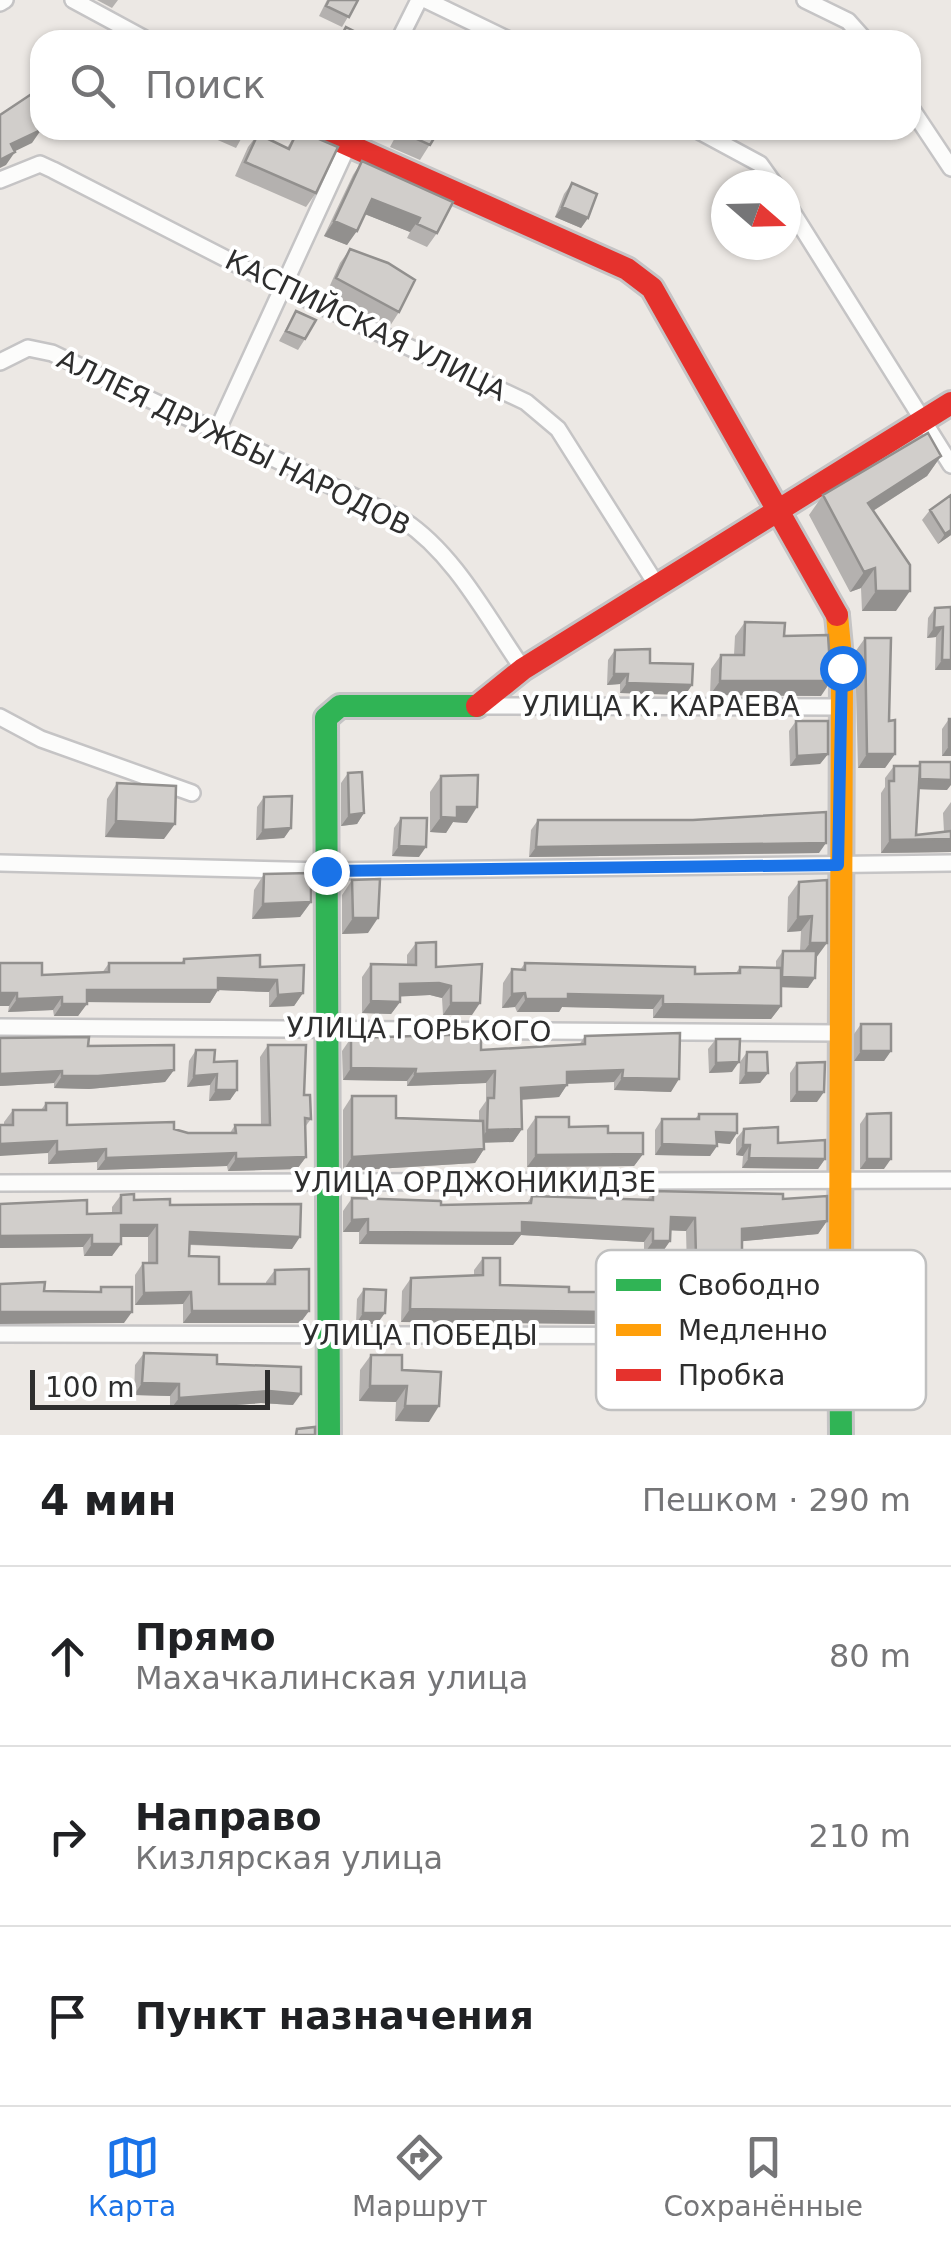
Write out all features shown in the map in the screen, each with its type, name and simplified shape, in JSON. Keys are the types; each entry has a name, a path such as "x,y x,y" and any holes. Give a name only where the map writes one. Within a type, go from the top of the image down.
{"street":[{"path":"73,0 128,30"},
{"path":"405,30 422,0 487,30"},
{"path":"805,0 848,20 856,30"},
{"path":"921,123 951,168"},
{"path":"216,433 350,140"},
{"path":"355,140 627,269 652,288 836,608 842,668 838,865 840,1250"},
{"path":"716,140 764,170"},
{"name":"КАСПИЙСКАЯ УЛИЦА","path":"0,180 40,164 543,414 558,428 658,587"},
{"path":"801,226 951,465"},
{"name":"АЛЛЕЯ ДРУЖБЫ НАРОДОВ","path":"0,362 28,348 52,353 424,534 523,669"},
{"path":"328,1435 326,718 340,706 482,706 523,669 951,403"},
{"name":"УЛИЦА К. КАРАЕВА","path":"482,706 840,707"},
{"path":"0,717 41,739 192,793"},
{"path":"0,863 326,871 951,864"},
{"name":"УЛИЦА ГОРЬКОГО","path":"0,1027 839,1033"},
{"name":"УЛИЦА ОРДЖОНИКИДЗЕ","path":"0,1183 951,1180"},
{"name":"УЛИЦА ПОБЕДЫ","path":"0,1334 596,1336"},
{"path":"841,1410 842,1435"}],"building":[{"path":"329,0 358,0 349,17 326,6"},
{"path":"30,95 30,135 11,144 15,152 0,160 0,115"},
{"path":"255,140 270,140 289,149 293,140 322,140 338,147 316,193 245,162"},
{"path":"362,161 453,202 437,233 417,224 420,218 372,199 357,231 334,221"},
{"path":"572,183 597,194 588,218 562,207"},
{"path":"350,249 388,263 415,280 399,312 336,278"},
{"path":"296,311 316,320 305,339 286,331"},
{"path":"928,433 941,456 868,503 910,565 910,591 876,591 875,568 864,572 823,495"},
{"path":"951,495 951,530 945,534 930,510"},
{"path":"951,607 951,660 942,660 943,627 934,628 935,608"},
{"path":"745,622 785,623 784,636 828,635 831,681 720,681 721,655 744,655"},
{"path":"865,638 891,638 889,721 895,720 895,754 867,754"},
{"path":"650,649 650,663 693,664 692,685 627,683 628,674 614,674 615,650"},
{"path":"796,721 828,721 828,754 797,756"},
{"path":"920,762 951,762 951,780 920,779"},
{"path":"894,766 920,766 916,835 951,831 951,839 890,840 889,781 894,781"},
{"path":"362,772 364,813 349,815 348,773"},
{"path":"478,775 477,807 457,807 457,818 441,817 441,776"},
{"path":"117,783 176,786 175,824 116,821"},
{"path":"292,796 291,828 263,830 264,797"},
{"path":"826,812 826,843 536,847 538,820 693,820"},
{"path":"401,818 427,818 426,847 399,846"},
{"path":"311,873 311,902 263,904 264,874"},
{"path":"380,879 378,918 353,918 352,880"},
{"path":"827,880 827,943 810,943 812,916 798,917 799,882"},
{"path":"436,942 436,967 482,964 480,1003 451,1003 451,986 439,983 400,984 400,1002 371,1001 371,964 416,965 416,943"},
{"path":"783,951 816,951 815,978 782,977"},
{"path":"260,955 260,967 304,965 303,993 278,995 277,980 218,978 218,990 87,990 87,1004 62,1004 62,997 17,999 17,993 0,993 0,963 42,963 42,975 109,972 109,963 184,963 184,959"},
{"path":"525,963 695,967 695,974 740,973 740,967 781,968 781,1006 663,1004 663,996 568,994 568,999 526,999 525,993 512,994 512,969 525,970"},
{"path":"861,1024 891,1024 891,1051 861,1051"},
{"path":"680,1033 679,1079 622,1078 623,1070 567,1072 567,1085 521,1088 522,1129 487,1130 488,1098 494,1098 495,1071 415,1074 416,1069 351,1068 351,1038 481,1034 481,1050 585,1044 585,1036"},
{"path":"89,1037 88,1046 174,1045 174,1070 98,1076 62,1076 62,1071 0,1074 0,1038"},
{"path":"716,1039 740,1039 739,1062 716,1063"},
{"path":"268,1045 306,1045 304,1095 310,1095 311,1119 305,1118 306,1157 236,1159 236,1153 106,1158 106,1149 57,1152 57,1141 0,1144 0,1125 13,1125 13,1110 46,1110 46,1103 67,1103 67,1125 174,1122 174,1129 188,1133 236,1133 235,1125 270,1125"},
{"path":"196,1050 215,1050 214,1062 237,1061 237,1090 216,1090 217,1074 194,1076"},
{"path":"747,1052 767,1052 768,1073 746,1073"},
{"path":"825,1062 824,1092 797,1092 797,1063"},
{"path":"352,1096 396,1096 396,1118 483,1121 484,1149 352,1157"},
{"path":"891,1113 891,1159 867,1159 867,1114"},
{"path":"699,1114 737,1114 737,1133 716,1132 717,1146 662,1144 662,1119 699,1119"},
{"path":"536,1117 569,1117 569,1127 608,1126 608,1133 643,1133 643,1154 536,1155"},
{"path":"778,1127 778,1143 825,1140 825,1159 749,1158 750,1145 743,1145 744,1129"},
{"path":"653,1191 783,1194 783,1199 827,1196 827,1221 742,1229 742,1250 696,1250 695,1218 671,1217 670,1241 653,1241 653,1229 522,1222 522,1233 368,1232 368,1219 352,1220 352,1198 441,1201 441,1205 531,1203 532,1196 653,1200"},
{"path":"134,1194 134,1200 170,1199 170,1205 301,1204 300,1237 190,1232 189,1256 219,1257 219,1284 275,1284 275,1270 309,1269 309,1311 192,1311 191,1292 144,1293 143,1263 157,1263 157,1225 121,1225 121,1244 92,1244 92,1235 0,1236 0,1204 87,1200 87,1214 121,1213 121,1195"},
{"path":"483,1258 500,1258 500,1285 569,1287 569,1292 596,1292 596,1312 410,1309 411,1278 483,1275"},
{"path":"45,1282 44,1291 101,1292 101,1287 132,1287 132,1312 0,1312 0,1284"},
{"path":"364,1289 386,1290 385,1313 363,1313"},
{"path":"144,1353 217,1355 217,1364 301,1367 301,1394 269,1391 179,1398 179,1384 142,1383"},
{"path":"371,1355 402,1355 402,1370 441,1372 439,1406 405,1406 407,1386 370,1386"},
{"path":"315,1427 315,1435 296,1435 297,1429"}],"traffic: fast":[{"path":"329,1435 326,718 340,706 477,706"},
{"path":"841,1410 841,1435"}],"traffic: slow":[{"path":"837,615 842,668 840,1250"}],"traffic: jam":[{"path":"337,140 627,269 652,288 837,615"},
{"path":"477,706 523,669 951,403"}],"route":[{"path":"326,871 838,865 842,668"}]}
